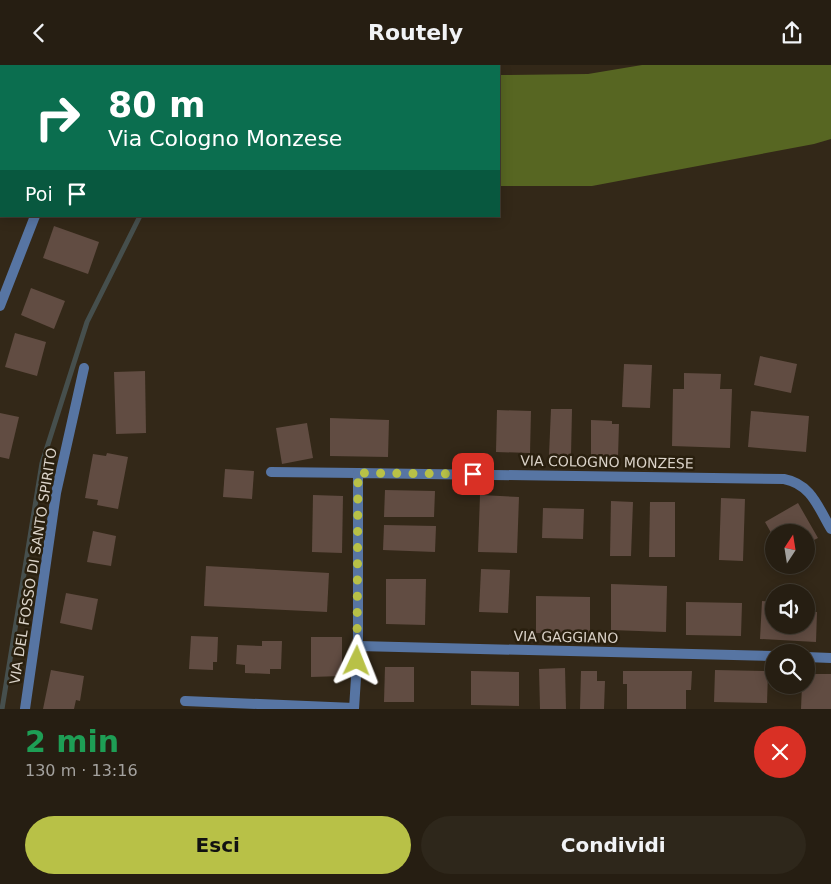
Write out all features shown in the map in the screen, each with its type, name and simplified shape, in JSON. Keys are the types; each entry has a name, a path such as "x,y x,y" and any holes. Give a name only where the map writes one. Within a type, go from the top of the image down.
{"street":[{"path":"0,306 35,217"},
{"name":"VIA DEL FOSSO DI SANTO SPIRITO","path":"25,709 56,493 84,369"},
{"name":"VIA COLOGNO MONZESE","path":"271,472 784,479 799,483 809,491 831,529"},
{"path":"185,701 354,709 358,646 358,473"},
{"name":"VIA GAGGIANO","path":"358,646 765,656"},
{"path":"815,657 831,658"}],"green space":[{"path":"642,65 831,65 831,139 814,144 592,186 500,186 500,75 588,74"}],"building":[{"path":"54,226 99,242 88,274 43,258"},
{"path":"31,288 65,301 54,329 21,315"},
{"path":"15,333 46,342 37,376 5,367"},
{"path":"760,356 797,364 791,393 754,385"},
{"path":"624,364 652,365 650,408 622,407"},
{"path":"145,371 146,433 116,434 114,372"},
{"path":"684,373 721,374 720,389 732,389 730,448 672,446 673,389 684,389"},
{"path":"551,409 572,409 571,456 549,455"},
{"path":"497,410 531,411 530,453 496,452"},
{"path":"751,411 809,416 806,452 748,447"},
{"path":"0,413 19,417 9,459 0,457"},
{"path":"330,418 389,420 388,457 330,456"},
{"path":"591,420 612,421 612,424 619,424 618,457 591,456"},
{"path":"307,423 313,458 282,464 276,428"},
{"path":"107,453 128,457 118,509 97,505 98,500 85,498 93,454 106,456"},
{"path":"225,469 254,471 252,499 223,497"},
{"path":"385,490 435,491 434,517 384,517"},
{"path":"313,495 343,496 342,553 312,552"},
{"path":"480,495 519,497 517,553 478,552"},
{"path":"721,498 745,499 743,561 719,560"},
{"path":"611,501 633,502 631,556 610,556"},
{"path":"650,502 675,502 675,557 649,557"},
{"path":"798,503 810,524 766,524 765,522"},
{"path":"543,508 584,509 583,539 542,538"},
{"path":"384,525 436,526 435,552 383,550"},
{"path":"93,531 116,536 111,566 87,562"},
{"path":"206,566 329,573 327,612 204,606"},
{"path":"481,569 510,570 508,613 479,612"},
{"path":"386,579 426,579 425,625 386,624"},
{"path":"611,584 667,586 666,632 611,630"},
{"path":"66,593 98,599 92,630 60,623"},
{"path":"536,596 590,597 590,634 536,633"},
{"path":"762,601 765,601 765,634 815,634 815,612 817,612 816,642 760,639"},
{"path":"686,602 742,603 741,636 686,635"},
{"path":"191,636 218,637 217,662 213,662 213,670 189,669"},
{"path":"311,637 342,637 342,676 311,677"},
{"path":"262,641 282,641 281,669 270,669 270,674 245,673 245,665 236,664 237,645 262,646"},
{"path":"385,667 414,667 414,702 384,702"},
{"path":"565,668 566,709 540,709 539,669"},
{"path":"51,670 84,676 80,701 76,700 74,709 43,709"},
{"path":"715,670 765,671 767,703 714,702"},
{"path":"471,671 519,672 519,706 471,705"},
{"path":"581,671 597,671 597,681 605,681 604,709 580,709"},
{"path":"623,671 692,671 691,690 686,690 686,709 627,709 627,684 623,684"},
{"path":"815,674 831,674 831,709 801,709 802,694 815,694"}],"waterway":[{"path":"2,709 42,463 87,322 140,217"}],"route":[{"path":"357,661 358,473 473,474"}]}
